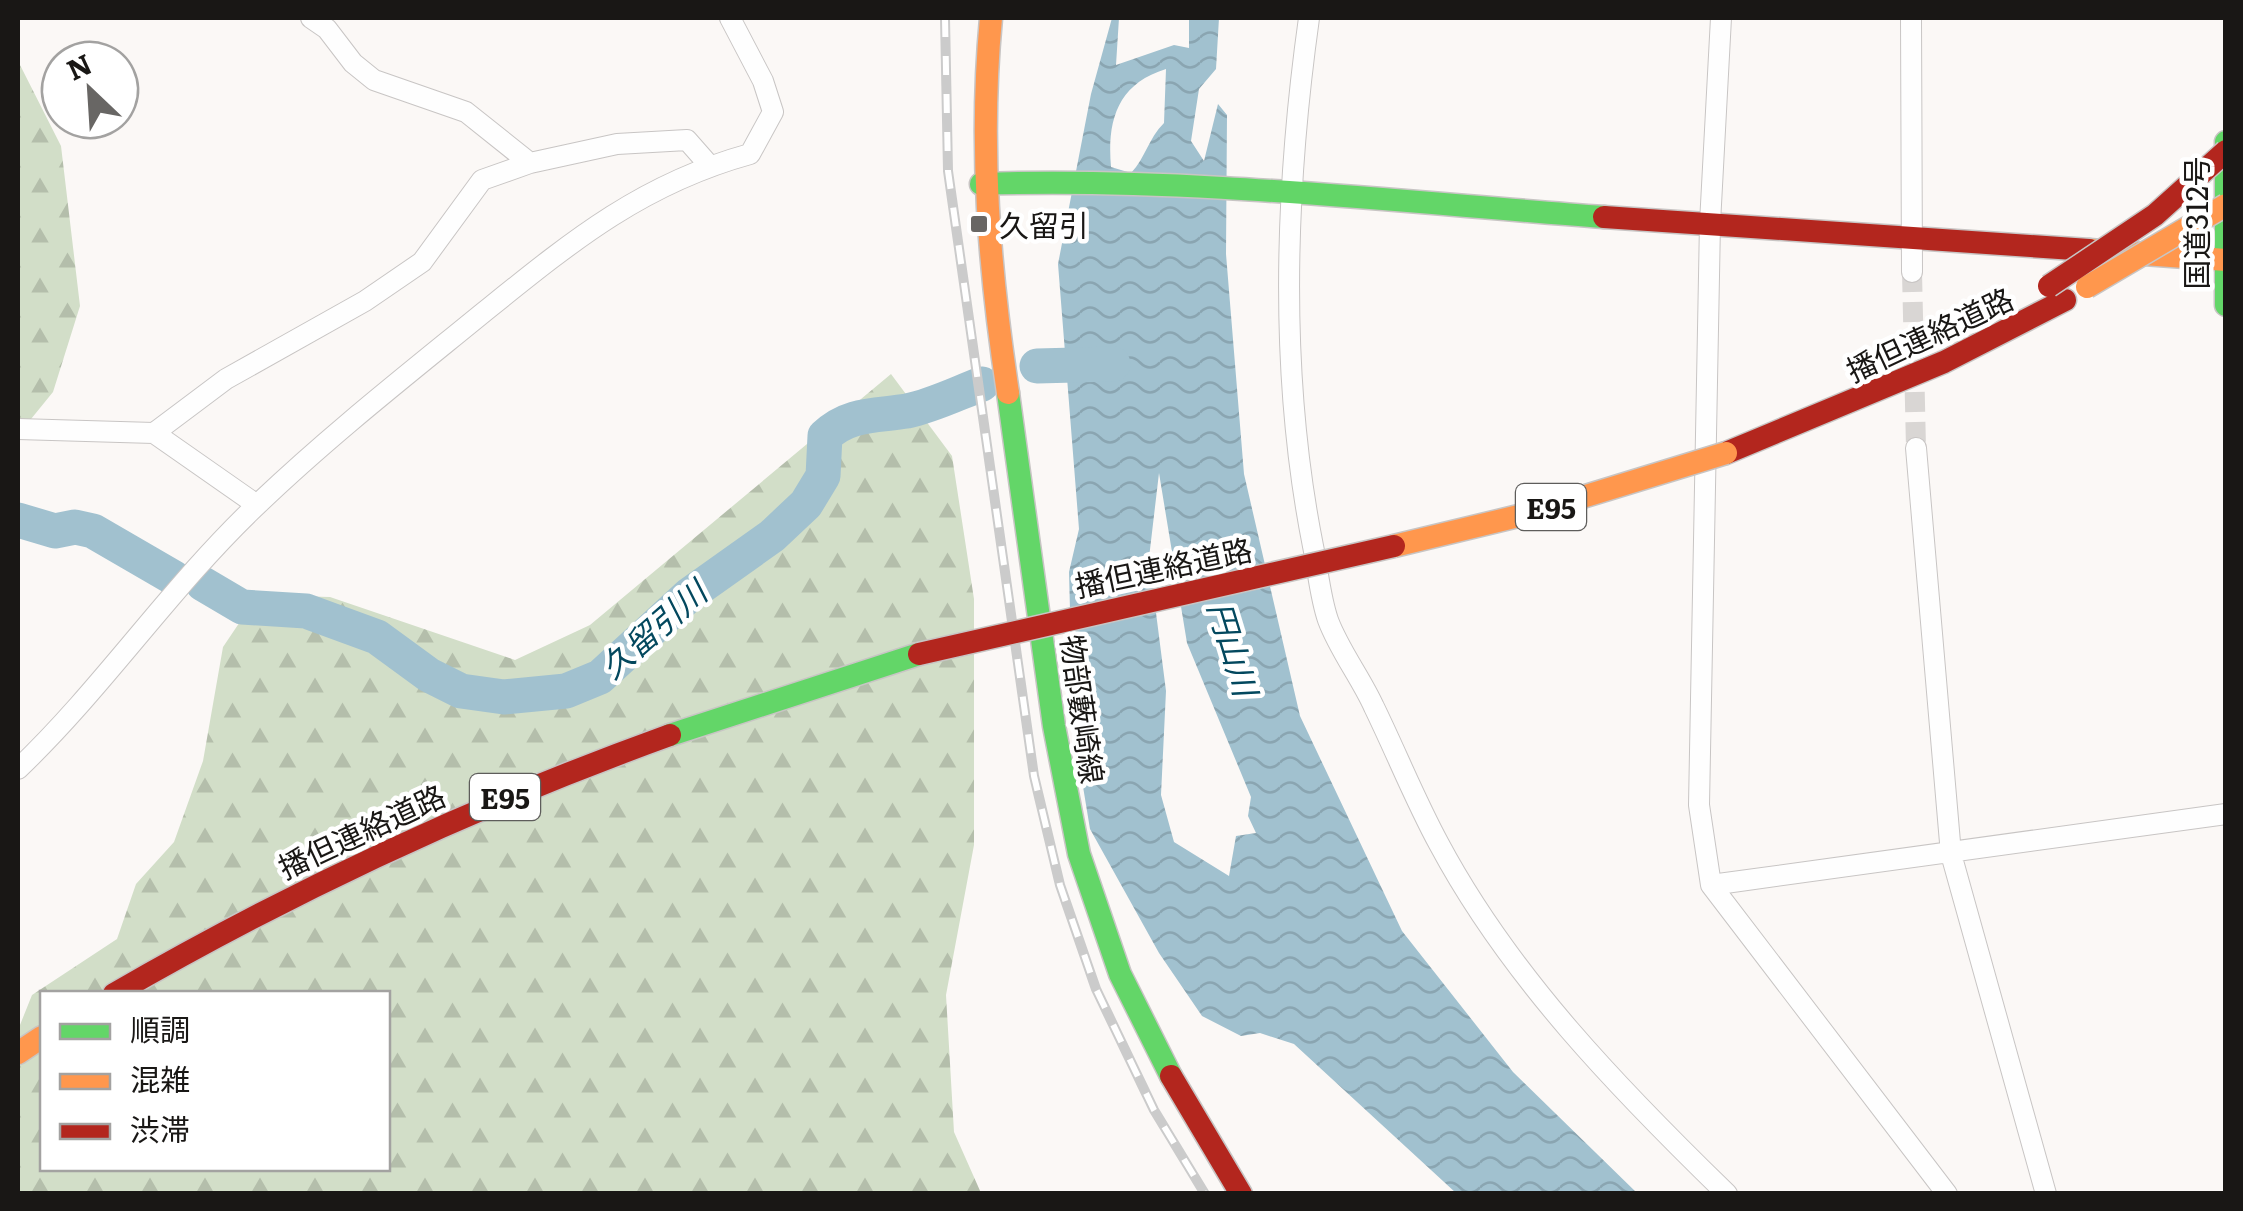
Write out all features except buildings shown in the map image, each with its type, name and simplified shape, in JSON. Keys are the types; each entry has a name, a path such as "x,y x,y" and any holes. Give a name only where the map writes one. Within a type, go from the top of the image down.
{"main road":[{"name":"物部藪崎線","path":"990,18 983,73 981,184 1061,775 1091,898 1144,1024 1195,1122 1241,1194"},
{"name":"国道312号","path":"2226,142 2226,305"},
{"path":"2062,298 2226,151"},
{"path":"981,184 1038,182 1285,195 2225,260"},
{"path":"1813,419 1942,371 2226,204"},
{"path":"1813,419 1927,358 2226,227"},
{"name":"播但連絡道路","path":"119,991 268,908 493,802 687,726 919,654 1574,501 1726,453 1813,419"},
{"path":"18,1053 40,1038"}],"street":[{"path":"311,18 328,29 353,63 374,80 466,112 530,162"},
{"path":"18,769 59,730 257,504 550,259 634,198 709,165 750,154 773,112 763,81 730,18"},
{"path":"1310,18 1285,195 1294,399 1306,505 1328,621 1439,845 1506,951 1664,1132 1727,1194"},
{"path":"1721,18 1710,223 1699,805 1711,886 1947,1194"},
{"path":"1911,18 1912,272"},
{"path":"154,433 226,379 365,301 422,262 482,180 530,162 616,144 686,140 709,165"},
{"path":"18,429 154,433 257,504"},
{"path":"1916,448 1951,854 2046,1194"},
{"path":"1711,886 2226,814"}],"green space":[{"path":"18,61 40,104 40,140 58,140 61,146 80,306 53,392 18,435"},
{"path":"891,374 952,456 974,599 974,845 946,995 954,1132 981,1193 18,1194 18,1030 32,995 117,939 136,884 174,842 203,761 223,647 258,595 330,597 515,660 590,625"}],"water":[{"name":"円山川","path":"1112,18 1119,18 1116,65 1174,45 1189,48 1189,18 1219,18 1216,69 1199,89 1191,141 1204,161 1218,104 1227,115 1226,254 1244,474 1300,716 1402,931 1513,1072 1637,1193 1456,1193 1294,1044 1260,1033 1241,1036 1202,1016 1159,953 1090,829 1073,726 1069,572 1079,529 1058,264 1091,94","holes":["1166,69 1164,123 1131,173 1111,167 1111,134 1119,106 1136,84","1159,473 1187,643 1251,797 1248,816 1256,833 1236,836 1229,876 1174,842 1161,795 1166,691 1149,558"]}],"waterway":[{"name":"久留引川","path":"1037,366 1113,364"},
{"name":"久留引川","path":"203,584 242,607 306,611 377,637 429,675 461,691 504,697 566,691 600,677 689,595 772,536 806,504 823,476 825,436 834,429 863,417 926,406 982,384"},
{"name":"久留引川","path":"18,520 55,531 75,527 93,531 174,578"}],"tunnel":[{"path":"1912,272 1916,448"}],"railway":[{"path":"945,18 948,171 1034,776 1060,885 1096,989 1154,1110 1205,1194"}],"traffic: fast":[{"path":"2226,142 2226,305"},
{"path":"981,184 1213,187 1604,217"},
{"path":"1008,393 1054,726 1079,854 1120,974 1171,1076"},
{"path":"670,735 919,654"}],"traffic: slow":[{"path":"991,18 986,113 988,206 1008,393"},
{"path":"2087,287 2226,205"},
{"path":"2089,250 2226,260"},
{"path":"1394,546 1527,514 1726,453"},
{"path":"18,1053 40,1038"}],"traffic: jam":[{"path":"2049,286 2155,215 2226,151"},
{"path":"1604,217 2089,250"},
{"path":"1726,453 1944,362 2065,300"},
{"path":"919,654 1394,546"},
{"path":"119,991 249,920 386,852 526,791 670,735"},
{"path":"1171,1076 1241,1194"}],"place":[{"name":"久留引","path":"979,224"}]}
